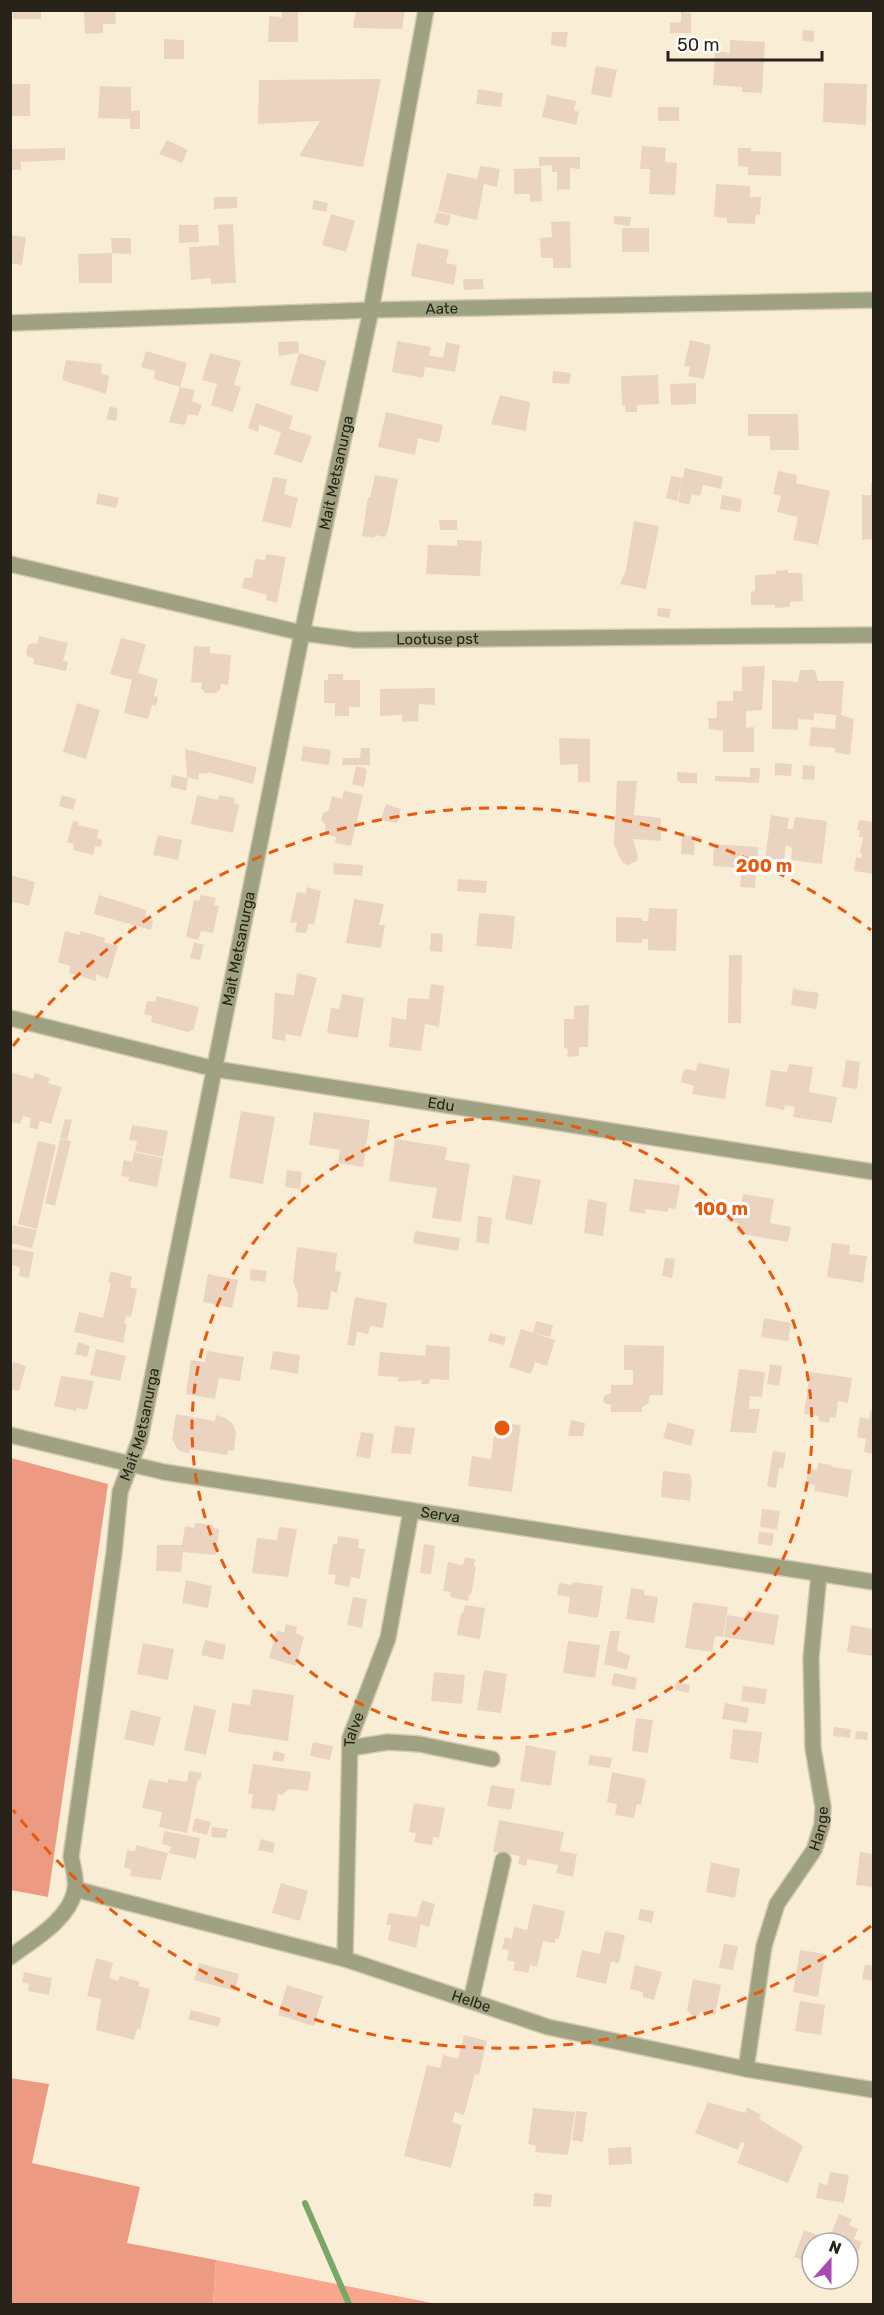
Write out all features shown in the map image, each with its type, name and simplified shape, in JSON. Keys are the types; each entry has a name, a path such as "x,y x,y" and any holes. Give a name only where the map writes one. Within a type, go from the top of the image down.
{"street":[{"name":"Mait Metsanurga","path":"75,1889 71,1857 114,1553 120,1492 140,1439 302,633 370,310 426,10"},
{"name":"Aate","path":"10,323 370,310 873,300"},
{"name":"Lootuse pst","path":"10,564 302,633 356,640 873,635"},
{"name":"Edu","path":"10,1018 215,1069 873,1172"},
{"name":"Serva","path":"10,1435 164,1472 873,1582"},
{"name":"Talve","path":"345,1959 350,1738 388,1638 411,1510"},
{"name":"Hange","path":"746,2069 764,1946 777,1904 814,1850 822,1825 823,1807 813,1748 811,1658 819,1574"},
{"path":"350,1748 388,1742 419,1744 492,1759"},
{"path":"471,2001 503,1860"},
{"path":"10,1957 56,1922 70,1903 75,1889"},
{"name":"Helbe","path":"75,1889 345,1959 548,2027 746,2069 873,2090"}],"shaded area":[{"path":"11,1458 108,1484 48,1897 11,1890"},
{"path":"10,2078 49,2084 32,2163 140,2187 127,2243 216,2260 213,2304 11,2304"},
{"path":"216,2260 437,2304 213,2304"}],"building":[{"path":"13,10 41,10 41,19 13,19"},
{"path":"84,10 115,10 116,24 103,24 103,33 85,34"},
{"path":"282,10 298,10 298,42 268,42 269,16 282,17"},
{"path":"356,10 405,10 402,29 353,28"},
{"path":"681,12 691,13 691,33 670,33 670,23 681,22"},
{"path":"803,30 814,31 814,42 802,41"},
{"path":"552,32 568,32 566,47 551,45"},
{"path":"164,39 184,40 184,59 164,59"},
{"path":"730,40 765,42 762,93 742,92 742,87 713,85 715,51 730,53"},
{"path":"596,66 617,70 611,98 591,94"},
{"path":"381,79 363,167 299,156 320,121 258,124 259,80"},
{"path":"824,83 867,84 866,125 823,122"},
{"path":"10,84 30,84 30,116 10,116"},
{"path":"100,86 131,87 131,111 140,110 140,129 130,129 130,119 98,118"},
{"path":"478,89 503,93 501,107 476,104"},
{"path":"547,95 576,101 574,110 579,112 576,125 542,117"},
{"path":"658,107 679,107 679,121 658,121"},
{"path":"167,140 188,150 182,163 159,154"},
{"path":"642,146 666,148 665,162 677,163 675,195 649,194 650,169 640,169"},
{"path":"65,148 65,160 21,162 21,170 10,170 10,149"},
{"path":"738,148 781,152 781,176 748,175 748,167 738,166"},
{"path":"539,157 580,157 580,169 570,168 570,189 557,190 557,172 552,172 552,165 539,166"},
{"path":"480,166 500,169 497,187 484,184 477,220 438,211 447,173 477,179"},
{"path":"541,168 542,201 530,202 530,194 514,194 514,169"},
{"path":"716,184 750,186 750,197 761,197 760,215 756,214 755,224 727,223 727,218 714,217"},
{"path":"214,197 237,197 237,208 214,209"},
{"path":"314,200 328,203 326,212 312,209"},
{"path":"437,212 451,215 448,226 434,223"},
{"path":"331,214 355,221 346,252 322,245"},
{"path":"614,216 631,217 630,226 614,224"},
{"path":"570,221 571,268 553,268 553,258 541,258 540,238 552,237 551,222"},
{"path":"233,224 236,283 211,284 211,278 191,280 189,247 219,245 218,225"},
{"path":"179,225 198,225 199,242 179,243"},
{"path":"622,228 649,228 649,252 622,252"},
{"path":"10,235 26,237 22,265 10,263"},
{"path":"111,238 131,238 131,254 112,253"},
{"path":"417,243 449,250 446,263 457,265 454,285 411,276"},
{"path":"112,253 112,283 79,283 78,254"},
{"path":"463,279 483,279 484,289 464,290"},
{"path":"690,340 711,345 704,379 688,376 690,367 684,366"},
{"path":"298,341 299,353 279,356 278,342"},
{"path":"397,341 431,347 429,355 443,358 446,342 460,345 455,372 425,367 423,378 392,372"},
{"path":"146,351 187,363 180,387 154,379 155,371 141,367"},
{"path":"210,353 241,361 234,385 241,387 233,412 211,405 217,384 202,380"},
{"path":"299,353 326,361 318,392 290,385"},
{"path":"66,360 102,364 101,373 109,376 106,394 62,380"},
{"path":"553,371 571,373 569,384 552,383"},
{"path":"658,375 659,404 637,405 637,412 626,412 625,405 622,405 621,376"},
{"path":"696,383 696,404 671,405 670,384"},
{"path":"180,387 195,390 192,401 202,405 198,416 188,414 185,425 169,422"},
{"path":"500,395 530,402 526,431 491,424"},
{"path":"256,403 293,416 289,429 312,436 302,463 274,454 281,433 259,424 258,432 248,428"},
{"path":"110,406 118,409 116,421 106,419"},
{"path":"386,412 443,425 439,443 418,438 415,455 378,447"},
{"path":"748,414 798,414 799,450 770,450 770,436 748,436"},
{"path":"685,468 723,477 721,489 703,485 700,496 692,494 689,505 678,502 682,480 677,501 666,498 671,476 683,478"},
{"path":"778,471 797,475 796,483 830,491 818,545 793,540 798,517 777,512 781,496 773,494"},
{"path":"375,475 398,479 388,531 385,537 375,535 375,538 362,536 368,497 370,498"},
{"path":"273,477 287,479 284,494 298,498 291,528 262,521"},
{"path":"871,482 874,482 874,539 862,540 862,495 871,495"},
{"path":"98,493 119,498 116,508 96,504"},
{"path":"722,495 742,499 740,512 720,509"},
{"path":"439,520 457,520 457,530 440,530"},
{"path":"634,521 659,526 646,589 620,584 626,570"},
{"path":"457,540 482,541 480,576 426,574 428,545 457,546"},
{"path":"266,554 286,557 277,603 266,600 267,595 242,588 244,578 252,578 255,559 265,560"},
{"path":"788,570 788,573 802,573 803,601 790,602 790,607 751,605 751,592 755,591 755,575 776,574 776,571"},
{"path":"658,608 671,609 669,618 657,616"},
{"path":"39,636 68,643 63,661 68,662 66,671 33,664 34,658 28,657 26,653 28,645 37,644"},
{"path":"121,638 146,644 138,673 158,679 154,696 158,697 156,706 152,705 148,719 124,713 132,680 110,674"},
{"path":"194,646 210,647 210,653 231,655 228,685 221,684 220,690 215,693 205,693 201,688 202,683 191,682"},
{"path":"765,666 762,710 746,711 746,728 754,727 754,752 723,752 723,731 709,729 708,718 717,718 717,701 733,701 733,691 742,691 742,667"},
{"path":"800,670 815,670 818,681 844,681 841,715 854,719 850,755 835,752 835,748 809,746 811,727 835,729 836,715 814,713 814,720 798,719 798,730 772,729 772,680 798,682"},
{"path":"328,674 343,674 343,680 360,680 360,707 349,707 349,716 335,716 335,703 324,703 324,680 328,680"},
{"path":"435,688 435,705 419,704 418,721 402,722 402,715 380,716 380,689"},
{"path":"77,703 100,710 86,759 63,752"},
{"path":"559,738 590,739 590,782 578,782 578,764 560,765"},
{"path":"303,746 331,750 329,765 301,761"},
{"path":"361,748 370,748 370,765 342,765 343,758 360,758"},
{"path":"185,749 257,767 253,784 208,772 207,774 199,773 198,780 187,777"},
{"path":"775,763 792,764 791,776 775,775"},
{"path":"803,765 815,766 814,780 802,779"},
{"path":"356,766 367,769 364,787 352,784"},
{"path":"750,768 760,768 759,783 715,781 715,776 750,777"},
{"path":"677,772 697,773 697,783 681,783 677,780"},
{"path":"172,775 188,778 186,791 170,787"},
{"path":"617,781 637,781 634,815 661,818 661,841 633,839 638,857 637,861 628,865 622,862 614,845"},
{"path":"344,791 363,795 351,846 335,843 336,837 324,834 326,825 321,820 323,813 329,810 332,796 342,799"},
{"path":"62,795 76,799 73,810 59,806"},
{"path":"197,795 218,800 219,795 235,798 234,803 239,805 233,833 191,824"},
{"path":"386,804 401,809 397,823 381,820"},
{"path":"771,815 789,818 787,829 793,829 795,817 827,821 822,864 791,860 792,848 786,845 784,860 765,858"},
{"path":"859,820 874,822 874,874 854,871 856,857 861,858 862,853 860,853 863,837 859,837 860,831 857,830"},
{"path":"73,821 79,822 78,825 99,830 97,838 102,840 101,847 95,846 93,855 73,850 74,844 67,842"},
{"path":"158,835 182,840 178,860 153,855"},
{"path":"682,835 695,836 694,855 681,854"},
{"path":"714,844 758,847 755,888 740,887 742,868 713,866"},
{"path":"334,863 363,865 362,876 333,874"},
{"path":"10,875 35,882 29,906 10,901"},
{"path":"458,879 487,881 486,893 457,891"},
{"path":"307,887 321,891 314,925 309,923 306,933 295,932 297,922 290,923 297,892 306,893"},
{"path":"99,895 146,910 145,918 153,921 151,930 94,914"},
{"path":"201,895 216,898 214,905 219,906 213,933 201,931 198,940 186,937 194,900 199,901"},
{"path":"354,899 384,904 379,925 385,925 381,948 346,943"},
{"path":"649,908 677,909 676,951 648,950 648,939 642,939 642,943 616,942 616,917 642,918 642,921 648,921"},
{"path":"479,913 515,916 512,949 476,946"},
{"path":"65,931 80,935 80,931 88,933 105,938 104,942 118,946 108,979 96,974 96,981 69,973 70,966 58,962"},
{"path":"431,933 443,934 442,952 430,951"},
{"path":"194,942 204,945 200,960 190,958"},
{"path":"729,955 742,955 741,1023 728,1023"},
{"path":"297,973 317,978 301,1037 286,1034 285,1041 272,1039 275,993 294,995"},
{"path":"431,984 444,986 439,1027 425,1024 421,1051 389,1047 392,1017 406,1020 408,998 429,999"},
{"path":"793,989 819,993 816,1009 791,1005"},
{"path":"342,994 364,998 358,1038 327,1033 331,1008 339,1009"},
{"path":"157,996 199,1007 194,1029 188,1032 151,1022 152,1016 144,1014 147,1001 155,1002"},
{"path":"589,1005 588,1047 579,1047 579,1056 567,1057 568,1049 564,1048 564,1019 574,1019 574,1006"},
{"path":"846,1060 860,1062 857,1089 842,1087"},
{"path":"698,1063 730,1069 725,1099 692,1094 694,1086 681,1082 683,1071 686,1069 696,1071"},
{"path":"789,1064 813,1067 809,1092 837,1097 832,1123 793,1117 795,1107 785,1105 784,1110 765,1106 771,1070 787,1072"},
{"path":"10,1072 33,1079 35,1073 50,1078 48,1083 62,1087 51,1124 40,1121 37,1130 29,1127 31,1118 23,1116 20,1124 10,1121"},
{"path":"241,1111 275,1117 263,1184 229,1178"},
{"path":"314,1112 370,1120 363,1167 338,1163 340,1150 309,1145"},
{"path":"65,1119 72,1120 67,1140 60,1138"},
{"path":"132,1125 168,1131 163,1157 135,1151 137,1141 129,1140"},
{"path":"60,1139 71,1141 55,1206 45,1203"},
{"path":"395,1139 447,1147 445,1160 470,1164 461,1222 432,1218 437,1188 389,1181"},
{"path":"38,1141 56,1145 37,1229 18,1224"},
{"path":"134,1152 163,1158 157,1187 128,1181 129,1177 121,1176 124,1160 132,1162"},
{"path":"287,1170 302,1172 300,1189 285,1187"},
{"path":"513,1175 541,1180 532,1225 505,1219"},
{"path":"634,1179 680,1185 676,1209 668,1208 668,1212 646,1209 645,1214 629,1211"},
{"path":"743,1194 774,1199 770,1223 791,1227 788,1242 737,1233 738,1223 727,1221 730,1207 740,1209"},
{"path":"588,1199 607,1203 603,1236 584,1233"},
{"path":"478,1216 492,1218 489,1244 476,1242"},
{"path":"13,1225 37,1230 32,1248 10,1243"},
{"path":"415,1231 460,1238 458,1251 413,1243"},
{"path":"832,1243 850,1245 849,1254 867,1256 863,1283 827,1277"},
{"path":"297,1247 337,1253 335,1271 341,1272 337,1293 331,1291 328,1310 297,1307 298,1294 293,1282"},
{"path":"10,1248 34,1252 29,1278 19,1276 20,1267 10,1265"},
{"path":"665,1258 675,1259 672,1278 662,1276"},
{"path":"251,1269 267,1271 265,1282 250,1280"},
{"path":"111,1271 132,1277 130,1287 137,1289 131,1317 126,1316 124,1323 127,1324 123,1343 74,1332 79,1312 103,1318 111,1283 108,1282"},
{"path":"208,1274 238,1280 232,1308 203,1302"},
{"path":"355,1297 387,1303 383,1328 370,1326 368,1334 357,1332 355,1346 347,1345"},
{"path":"764,1318 791,1323 788,1341 761,1337"},
{"path":"536,1321 553,1325 550,1337 533,1333"},
{"path":"521,1329 555,1340 547,1366 535,1362 531,1374 509,1367"},
{"path":"490,1333 506,1337 504,1345 488,1341"},
{"path":"78,1342 90,1346 87,1357 75,1354"},
{"path":"426,1345 450,1347 449,1380 430,1379 429,1384 421,1384 422,1380 397,1382 399,1377 378,1376 380,1352 425,1356"},
{"path":"624,1345 664,1346 663,1395 650,1395 648,1404 642,1407 642,1412 611,1412 611,1405 604,1403 603,1400 604,1396 611,1393 611,1385 633,1385 633,1370 624,1370"},
{"path":"96,1349 126,1356 120,1381 90,1375"},
{"path":"207,1351 244,1357 240,1381 219,1378 215,1399 186,1394 191,1360 205,1362"},
{"path":"273,1351 300,1355 298,1374 270,1369"},
{"path":"13,1362 26,1366 19,1391 10,1389"},
{"path":"770,1364 782,1366 779,1386 767,1384"},
{"path":"739,1369 765,1372 762,1397 750,1396 749,1409 760,1409 756,1433 730,1432"},
{"path":"810,1372 852,1378 848,1403 838,1401 836,1418 830,1417 829,1423 818,1421 819,1416 804,1414"},
{"path":"61,1376 94,1381 87,1410 77,1408 76,1411 54,1406"},
{"path":"870,1411 874,1411 874,1454 864,1452 866,1439 857,1437 860,1417 869,1419"},
{"path":"176,1414 215,1421 216,1415 226,1418 232,1423 236,1432 234,1451 228,1450 227,1455 190,1449 189,1454 178,1450 172,1439"},
{"path":"571,1420 585,1423 583,1436 568,1436"},
{"path":"496,1422 521,1425 512,1492 468,1486 472,1456 491,1459"},
{"path":"668,1422 695,1430 691,1446 663,1438"},
{"path":"395,1426 415,1428 411,1454 391,1453"},
{"path":"361,1432 374,1434 370,1459 356,1456"},
{"path":"773,1451 786,1453 783,1468 779,1468 776,1488 767,1486"},
{"path":"818,1463 852,1470 848,1497 814,1491 815,1485 806,1483 808,1469 817,1470"},
{"path":"663,1471 690,1474 692,1481 690,1501 661,1497"},
{"path":"762,1509 780,1511 777,1530 760,1527"},
{"path":"195,1523 213,1525 213,1528 219,1529 216,1555 183,1552 181,1572 156,1571 157,1545 182,1545 185,1526 194,1528"},
{"path":"279,1527 297,1529 288,1577 252,1573 257,1538 277,1540"},
{"path":"759,1532 774,1533 772,1546 758,1544"},
{"path":"338,1536 359,1539 358,1548 365,1549 360,1579 351,1577 349,1587 334,1584 336,1575 328,1574 333,1544 337,1544"},
{"path":"424,1544 435,1546 431,1574 420,1573"},
{"path":"465,1557 475,1559 474,1566 476,1567 468,1601 450,1597 451,1592 443,1591 448,1562 463,1565"},
{"path":"186,1580 212,1586 208,1608 182,1603"},
{"path":"573,1582 603,1586 598,1618 568,1613 570,1597 557,1595 559,1583 572,1585"},
{"path":"631,1588 645,1590 644,1595 658,1597 654,1623 626,1619"},
{"path":"353,1597 367,1599 362,1628 347,1625"},
{"path":"693,1602 728,1607 723,1637 715,1636 712,1652 685,1648"},
{"path":"465,1605 485,1608 480,1639 457,1635 461,1613"},
{"path":"747,1610 779,1615 774,1645 724,1637 727,1615 745,1618"},
{"path":"286,1624 297,1627 296,1633 304,1637 296,1666 269,1658 277,1630 284,1633"},
{"path":"851,1625 874,1629 874,1656 847,1652"},
{"path":"610,1631 620,1631 617,1650 630,1656 627,1670 604,1664"},
{"path":"205,1640 226,1645 223,1660 201,1655"},
{"path":"568,1641 600,1645 595,1678 563,1673"},
{"path":"143,1643 174,1649 168,1680 137,1674"},
{"path":"484,1670 507,1674 501,1713 477,1710"},
{"path":"434,1672 465,1675 462,1704 431,1701"},
{"path":"614,1673 637,1678 635,1690 611,1685"},
{"path":"676,1682 690,1685 689,1693 675,1690"},
{"path":"743,1686 767,1689 765,1704 741,1701"},
{"path":"253,1689 294,1695 288,1741 228,1732 232,1703 250,1705"},
{"path":"725,1703 749,1708 747,1723 722,1719"},
{"path":"194,1705 216,1710 206,1755 184,1750"},
{"path":"131,1710 161,1717 154,1746 124,1739"},
{"path":"636,1718 653,1720 648,1753 632,1751"},
{"path":"834,1727 851,1729 850,1738 833,1736"},
{"path":"733,1729 762,1732 758,1763 730,1759"},
{"path":"856,1731 868,1732 867,1740 855,1739"},
{"path":"313,1742 333,1746 330,1760 310,1756"},
{"path":"526,1745 556,1751 551,1786 520,1781"},
{"path":"274,1751 285,1754 283,1762 272,1760"},
{"path":"590,1755 612,1758 610,1768 588,1765"},
{"path":"253,1764 311,1772 308,1791 289,1789 282,1795 278,1794 275,1811 251,1808 253,1794 248,1794"},
{"path":"189,1771 202,1773 200,1780 198,1779 187,1833 159,1827 162,1812 142,1808 149,1779 168,1783 168,1779 187,1782"},
{"path":"612,1772 646,1779 641,1805 637,1804 634,1818 615,1815 617,1804 607,1802"},
{"path":"491,1785 515,1789 511,1810 487,1806"},
{"path":"414,1803 445,1808 439,1838 433,1837 432,1845 414,1842 416,1833 409,1832"},
{"path":"195,1818 211,1822 207,1835 192,1831"},
{"path":"499,1820 564,1832 560,1851 577,1854 573,1877 556,1873 558,1865 527,1859 527,1866 518,1864 520,1856 493,1852"},
{"path":"212,1827 228,1829 226,1838 211,1837"},
{"path":"164,1831 200,1838 196,1859 168,1853 172,1847 162,1844"},
{"path":"261,1839 275,1843 273,1853 258,1850"},
{"path":"136,1845 168,1853 161,1880 130,1876 131,1869 124,1868 127,1850 135,1851"},
{"path":"860,1852 874,1854 874,1887 856,1885"},
{"path":"711,1862 740,1869 735,1898 706,1892"},
{"path":"281,1883 308,1891 300,1921 272,1913"},
{"path":"422,1900 435,1904 429,1927 421,1924 416,1948 388,1940 391,1925 386,1925 389,1913 417,1917"},
{"path":"533,1904 565,1911 559,1939 556,1938 555,1943 543,1941 537,1967 530,1965 528,1973 513,1970 515,1962 507,1960 509,1950 502,1949 505,1937 512,1939 514,1927 527,1930"},
{"path":"640,1909 654,1911 652,1923 638,1920"},
{"path":"605,1931 625,1935 619,1963 611,1962 606,1984 576,1977 582,1950 600,1954"},
{"path":"724,1944 738,1946 733,1970 719,1968"},
{"path":"800,1950 825,1954 818,1997 793,1992"},
{"path":"96,1958 113,1963 109,1978 118,1981 120,1976 140,1982 138,1986 150,1989 140,2029 137,2029 134,2040 96,2030 101,1999 87,1996"},
{"path":"199,1963 239,1974 235,1991 194,1980"},
{"path":"635,1965 662,1972 654,2000 643,1997 643,1992 630,1989"},
{"path":"865,1965 874,1966 874,1981 862,1979"},
{"path":"24,1972 52,1978 49,1995 28,1991 29,1984 22,1982"},
{"path":"693,1979 721,1985 715,2015 700,2012 698,2016 692,2016 687,2010"},
{"path":"287,1985 323,1996 314,2026 278,2015"},
{"path":"800,2001 825,2005 821,2035 795,2031"},
{"path":"191,2010 221,2018 218,2027 188,2019"},
{"path":"464,2035 487,2041 479,2075 475,2074 464,2115 455,2112 452,2122 462,2125 451,2168 404,2156 427,2065 440,2068 443,2055 458,2059"},
{"path":"708,2102 745,2113 747,2107 761,2115 759,2119 803,2146 788,2183 737,2163 745,2143 741,2142 738,2150 695,2133"},
{"path":"533,2108 575,2112 568,2155 535,2152 536,2146 528,2144"},
{"path":"576,2111 587,2112 583,2142 572,2140"},
{"path":"631,2147 632,2164 609,2165 608,2148"},
{"path":"830,2172 849,2175 844,2203 816,2198 819,2183 827,2185"},
{"path":"534,2193 552,2195 551,2207 533,2206"},
{"path":"839,2214 852,2219 849,2225 858,2229 857,2231 832,2231"},
{"path":"800,2241 800,2259 794,2257"}],"waterway":[{"path":"305,2203 349,2304"}]}
